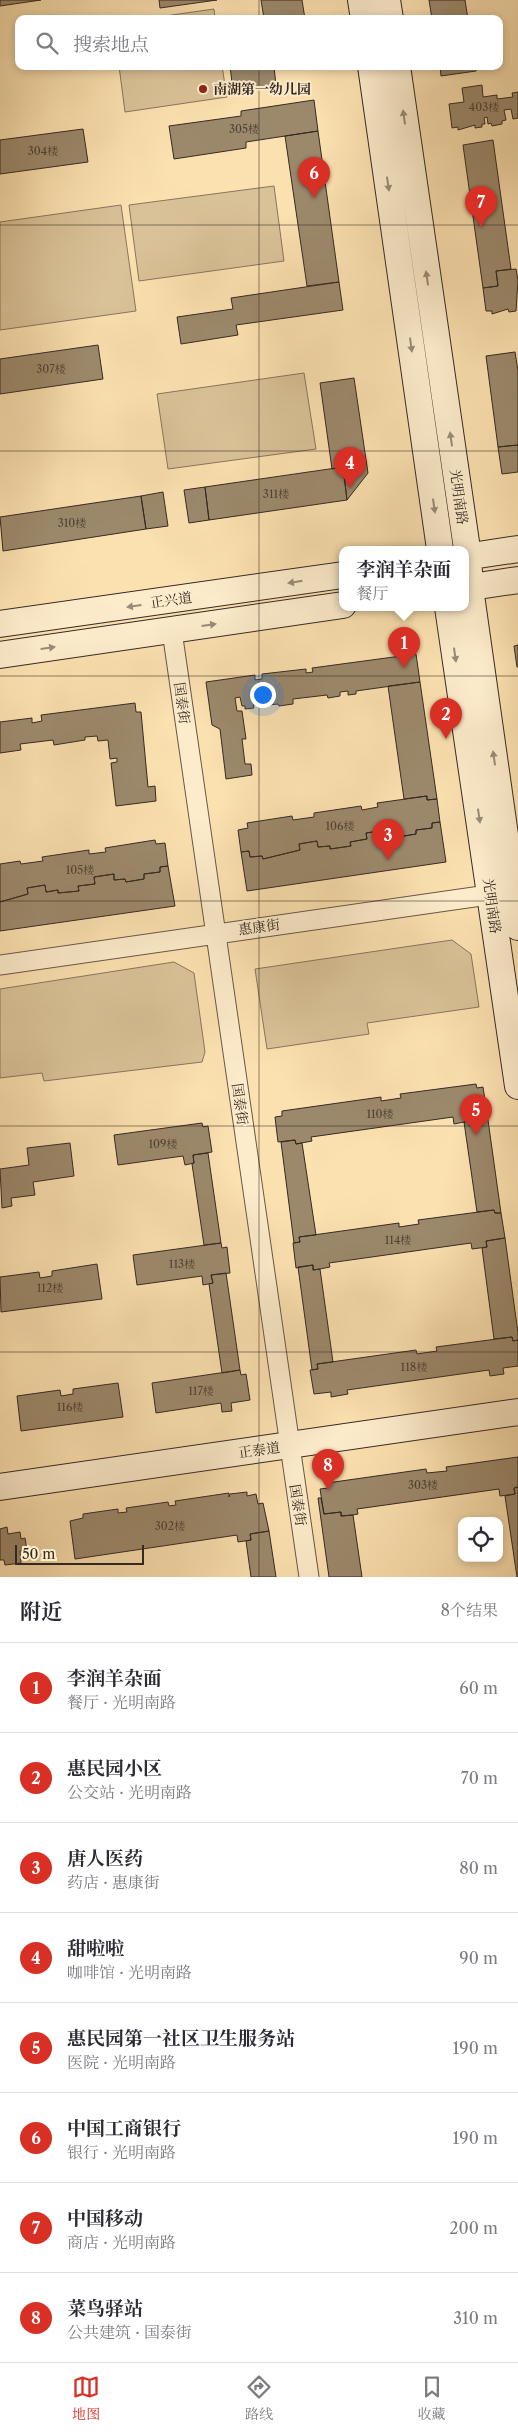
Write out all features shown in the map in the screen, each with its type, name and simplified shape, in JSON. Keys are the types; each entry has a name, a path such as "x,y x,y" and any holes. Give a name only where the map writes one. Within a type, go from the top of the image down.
{"main road":[{"path":"361,0 363,15"},
{"path":"387,0 389,15"},
{"name":"光明南路","path":"372,70 440,546"},
{"name":"光明南路","path":"398,70 464,546"},
{"path":"469,557 518,549"},
{"name":"正兴道","path":"0,624 339,576"},
{"path":"469,588 518,580"},
{"name":"光明南路","path":"469,603 507,892 518,1086"},
{"path":"0,655 339,606"},
{"name":"光明南路","path":"449,611 507,892 518,927"},
{"name":"正泰道","path":"0,1487 518,1412"}],"street":[{"name":"国泰街","path":"172,631 309,1577"},
{"name":"惠康街","path":"0,965 507,892"}],"shaded area":[{"path":"214,9 215,15 172,15"},
{"path":"120,70 223,70 227,97 125,112"},
{"path":"274,186 284,261 139,281 129,205"},
{"path":"121,205 136,311 0,330 0,222"},
{"path":"304,373 316,449 168,469 157,394"},
{"path":"452,940 471,954 479,1007 367,1023 369,1034 267,1049 255,969"},
{"path":"174,962 194,973 205,1052 202,1062 44,1081 42,1073 0,1078 0,989"}],"building":[{"path":"0,0 41,0 0,6"},
{"path":"159,0 217,0 160,8"},
{"path":"261,0 302,0 304,15 263,15"},
{"path":"429,0 465,0 467,15 431,15"},
{"path":"230,70 274,70 276,85 233,91"},
{"path":"440,70 476,71 441,76"},
{"path":"482,85 483,97 497,95 497,99 513,97 512,93 518,92 518,118 513,119 511,109 504,110 506,120 502,121 502,124 492,126 491,123 488,124 487,117 484,118 485,124 482,124 482,127 475,128 475,125 458,130 458,127 452,128 449,104 464,102 462,88"},
{"path":"314,100 318,131 246,142 246,148 174,159 169,126 241,116 241,111"},
{"path":"83,129 88,162 0,174 0,140"},
{"path":"318,131 339,282 307,286 285,136"},
{"path":"493,140 511,269 496,271 498,286 483,288 463,145"},
{"path":"516,269 518,280 516,311 509,312 508,309 492,314 492,311 486,311 483,288 498,286 496,271"},
{"path":"339,282 343,310 236,325 238,335 181,344 177,317 233,309 231,298"},
{"path":"98,345 103,379 0,394 0,359"},
{"path":"515,352 518,371 518,445 498,447 486,356"},
{"path":"354,378 368,473 347,500 343,467 332,469 320,383"},
{"path":"518,445 518,472 502,474 498,447"},
{"path":"343,467 347,500 209,520 205,487"},
{"path":"205,487 209,520 189,523 184,490"},
{"path":"163,492 168,526 146,529 141,496"},
{"path":"141,496 146,529 3,551 0,517"},
{"path":"518,645 518,667 517,667 514,646"},
{"path":"416,654 420,682 356,691 356,694 348,695 348,691 340,692 340,696 328,698 327,695 293,699 293,704 279,706 278,704 269,705 269,703 253,705 254,708 245,709 245,706 242,706 240,697 235,698 237,711 242,711 246,739 242,739 245,764 251,764 252,775 226,779 220,729 212,725 206,682 255,675 255,680 262,679 262,674 306,669 306,673 313,672 312,668"},
{"path":"420,682 437,799 427,800 427,796 404,799 388,686"},
{"path":"135,703 136,712 141,712 148,787 155,786 156,801 116,806 111,763 117,762 117,758 110,759 108,740 98,741 97,736 54,745 53,740 20,744 21,750 0,753 0,722 32,718 32,723 42,721 41,715"},
{"path":"427,796 427,800 437,799 440,822 432,823 432,828 416,830 416,834 398,837 397,834 386,836 386,830 366,833 367,839 350,842 351,846 330,849 330,846 318,847 317,841 299,844 300,850 263,859 262,856 250,857 249,851 241,852 238,830 248,828 247,823 292,816 293,820 314,817 314,813 361,806 362,810 378,807 377,803"},
{"path":"440,822 446,862 247,891 241,852 249,851 250,857 262,856 263,859 300,850 299,844 317,841 318,847 330,846 330,849 351,846 350,842 367,839 366,833 386,830 386,836 397,834 398,837 416,834 416,830 432,828 432,823"},
{"path":"155,840 156,844 165,843 168,866 160,867 160,872 144,874 144,879 126,882 125,879 114,880 114,874 94,877 95,884 78,886 79,891 58,893 58,890 46,892 45,885 27,888 28,894 0,902 0,864 20,861 21,864 43,861 42,857 89,850 89,854 106,852 105,848"},
{"path":"168,866 175,906 0,931 0,902 28,894 27,888 45,885 46,892 58,890 58,893 79,891 78,886 95,884 94,877 114,874 114,880 125,879 126,882 144,879 144,874 160,872 160,867"},
{"path":"476,1084 477,1088 483,1087 487,1113 468,1115 469,1121 454,1124 453,1117 311,1137 312,1141 296,1144 295,1140 278,1142 275,1117 282,1116 282,1111 381,1097 381,1101 401,1098 400,1094"},
{"path":"487,1113 501,1213 495,1213 494,1210 477,1212 464,1122 469,1121 468,1115"},
{"path":"202,1123 203,1127 208,1126 212,1152 193,1155 194,1163 185,1165 183,1156 118,1165 114,1135"},
{"path":"295,1140 296,1144 302,1143 316,1235 299,1237 300,1242 294,1243 281,1142"},
{"path":"70,1143 74,1176 33,1182 35,1195 11,1198 12,1206 2,1208 0,1169 29,1165 27,1148"},
{"path":"208,1153 221,1243 204,1245 192,1164 194,1163 193,1155"},
{"path":"494,1210 495,1213 501,1213 505,1238 486,1241 487,1247 472,1249 471,1243 329,1263 330,1267 313,1270 313,1265 296,1268 293,1243 300,1242 299,1237 399,1223 399,1227 419,1224 418,1220"},
{"path":"505,1238 518,1333 518,1340 513,1341 512,1337 494,1339 482,1248 487,1247 486,1241"},
{"path":"221,1243 222,1248 227,1247 230,1273 211,1275 213,1283 203,1285 202,1276 137,1285 133,1255"},
{"path":"97,1264 102,1299 1,1312 0,1277 39,1272 40,1278 52,1276 52,1271"},
{"path":"313,1265 313,1270 320,1269 333,1362 317,1364 318,1369 312,1370 298,1267"},
{"path":"226,1273 240,1370 222,1373 209,1284 213,1283 211,1275"},
{"path":"512,1337 513,1341 518,1340 518,1366 503,1368 504,1374 490,1376 489,1370 347,1390 348,1394 331,1397 331,1392 314,1394 310,1370 318,1369 317,1364 416,1350 417,1354 437,1351 436,1347"},
{"path":"240,1370 241,1375 246,1374 250,1400 231,1403 232,1411 222,1412 221,1403 156,1413 152,1383"},
{"path":"118,1383 123,1417 21,1431 17,1396 60,1390 61,1396 73,1394 73,1389"},
{"path":"518,1457 518,1487 514,1488 515,1494 500,1496 499,1489 357,1509 358,1514 353,1515 341,1516 341,1512 324,1514 320,1489 328,1488 327,1483 426,1469 427,1473 447,1471 446,1467"},
{"path":"518,1487 517,1577 505,1496 515,1494 514,1488"},
{"path":"247,1492 247,1496 256,1494 258,1504 263,1503 269,1531 250,1534 251,1540 238,1542 237,1535 75,1559 70,1521 83,1518 83,1514 118,1509 118,1513 127,1512 126,1508 168,1502 169,1506 176,1505 175,1501 229,1493 229,1497 230,1494"},
{"path":"318,1498 321,1498 324,1514 341,1512 341,1516 353,1515 362,1577 329,1577"},
{"path":"7,1527 8,1534 20,1532 21,1539 25,1538 27,1550 20,1551 21,1563 5,1565 4,1560 0,1560 0,1529"},
{"path":"269,1531 276,1577 251,1577 246,1541 251,1540 250,1534"}],"place":[{"name":"南湖第一幼儿园","path":"203,89"},
{"name":"中国工商银行","path":"314,198"},
{"name":"中国移动","path":"481,227"},
{"name":"甜啦啦","path":"350,488"},
{"name":"李润羊杂面","path":"404,668"},
{"name":"惠民园小区","path":"446,739"},
{"name":"唐人医药","path":"388,860"},
{"name":"惠民园第一社区卫生服务站","path":"476,1135"},
{"name":"菜鸟驿站","path":"328,1490"}]}
